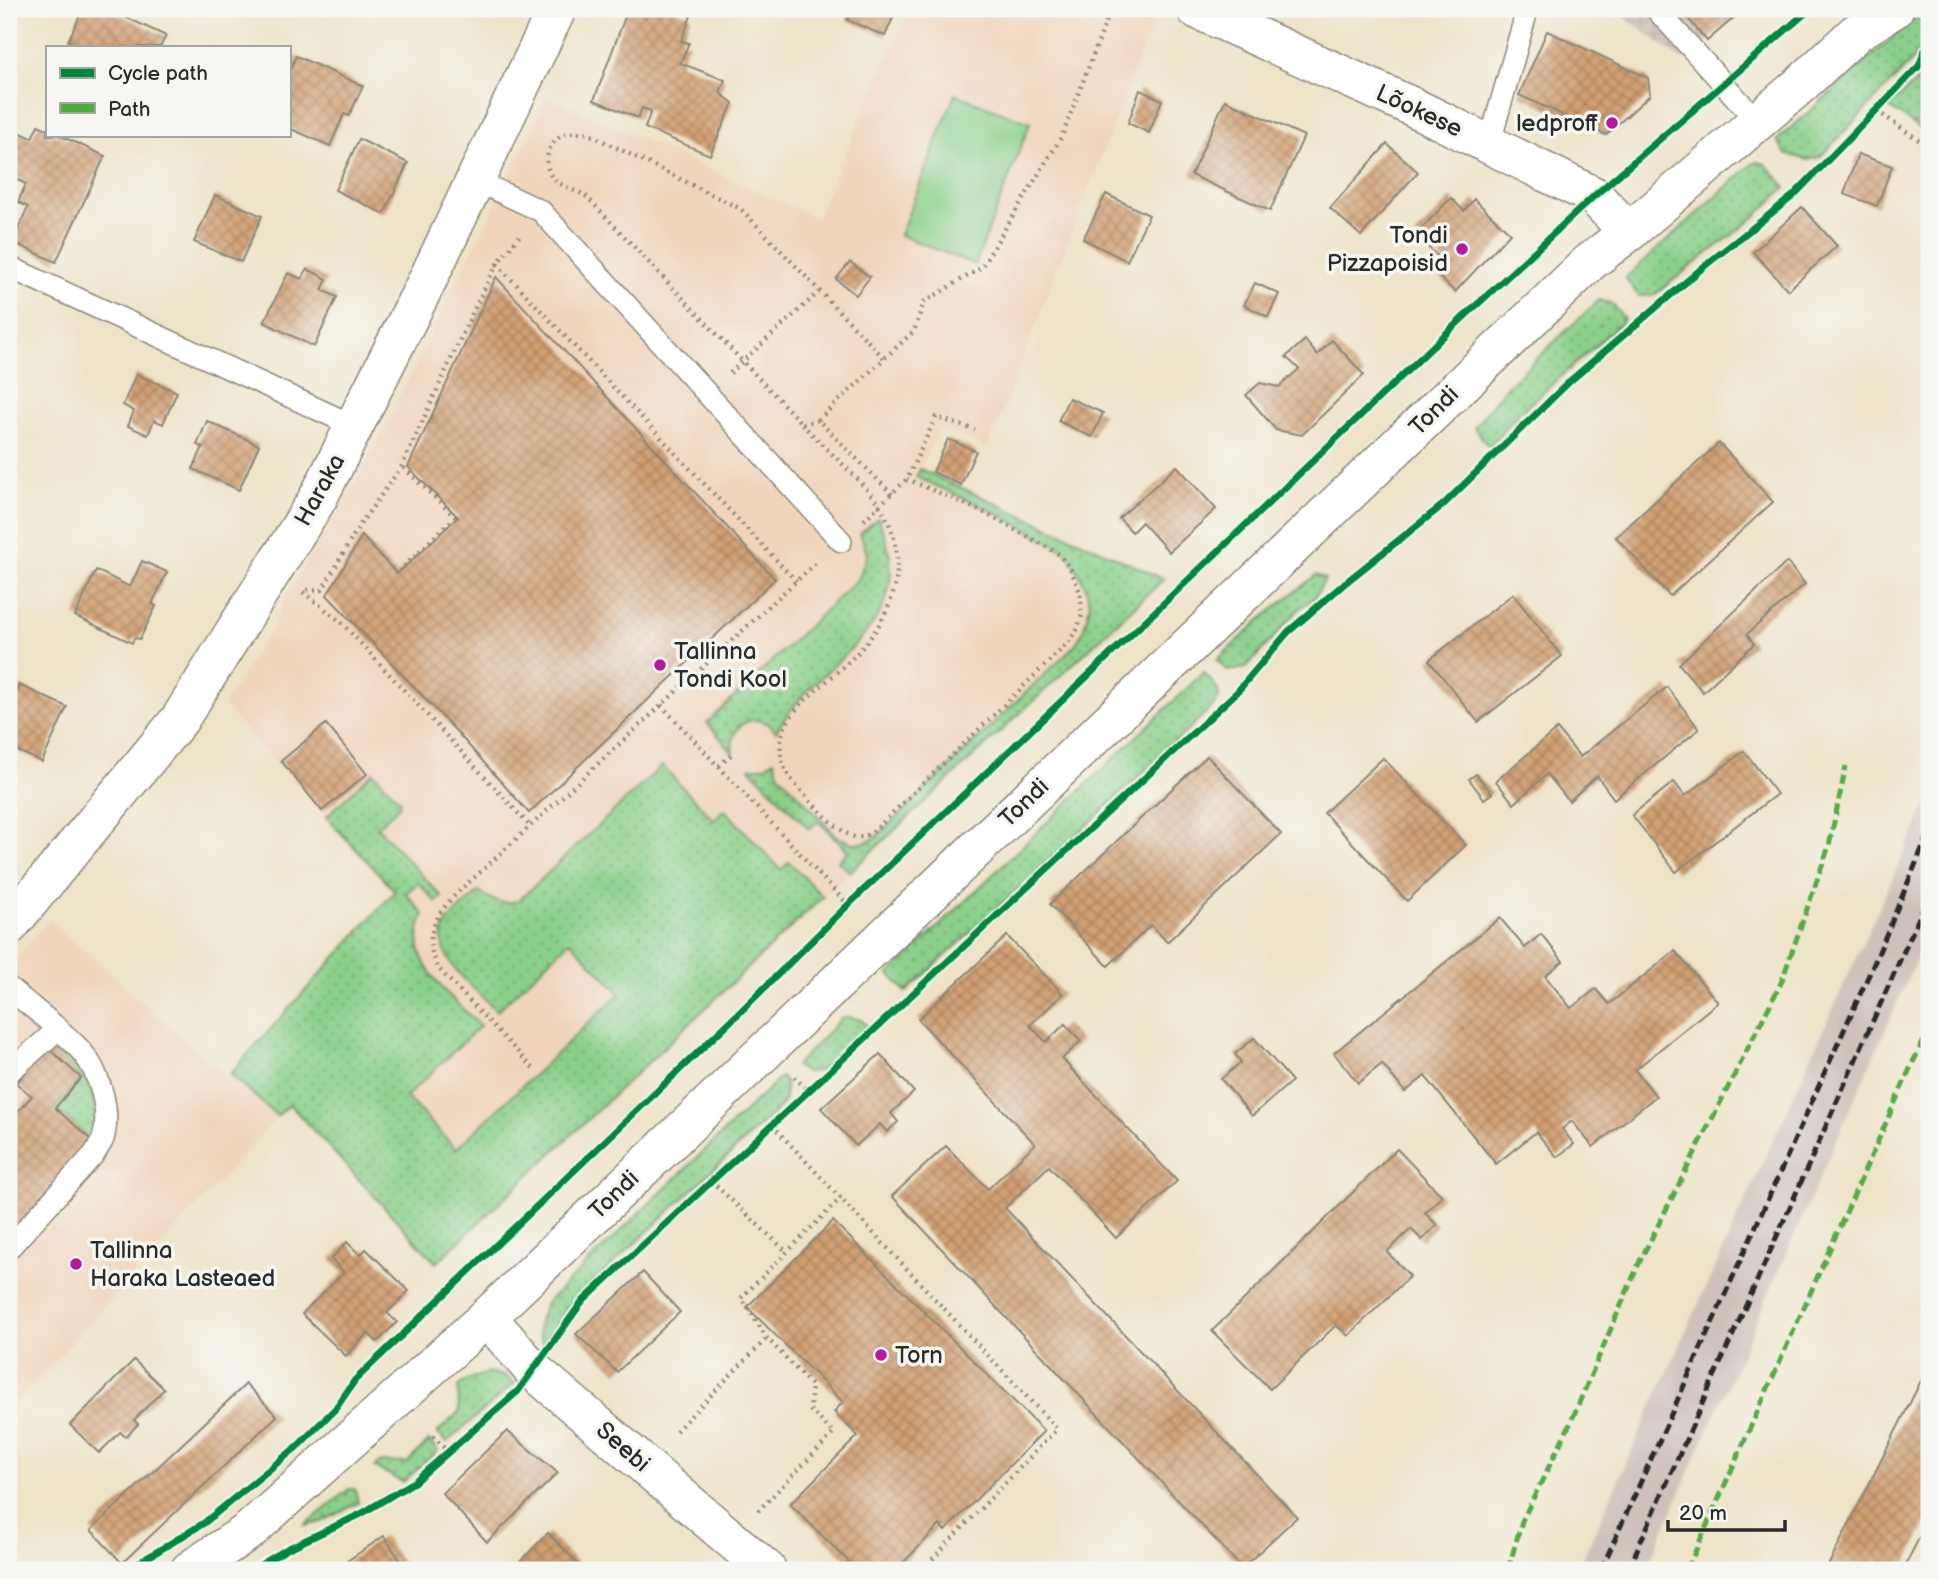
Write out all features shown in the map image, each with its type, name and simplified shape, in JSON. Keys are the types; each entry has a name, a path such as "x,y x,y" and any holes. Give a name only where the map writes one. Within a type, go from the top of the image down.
{"street":[{"name":"Haraka","path":"9,926 180,719 318,498 557,9"},
{"name":"Lõokese","path":"1196,9 1413,107 1594,196 1629,232"},
{"name":"Tondi","path":"190,1570 248,1531 487,1317 1590,262 1629,232 1799,86 1864,21 1894,9"},
{"name":"Seebi","path":"487,1317 533,1370 767,1570"}],"lane":[{"path":"1656,9 1757,121"},
{"path":"1489,145 1526,14"},
{"path":"475,180 541,211 841,541"},
{"path":"9,267 354,426"},
{"path":"9,988 84,1054 95,1073 103,1096 105,1117 103,1139 95,1153 9,1248"},
{"path":"9,1072 57,1030"}],"path":[{"path":"802,424 818,420 914,331 924,302 981,268 1062,136 1111,9"},
{"path":"1869,119 1886,102"},
{"path":"1877,111 1929,147"},
{"path":"884,358 741,209 587,134 566,134 554,143 546,158 547,169 556,181 585,195 870,494 896,543 899,568 891,603 875,634 792,715 777,748 785,769 802,791 838,829 853,837 872,833 1067,644 1077,630 1082,615 1080,592 1071,570 1059,554 981,511 907,479"},
{"path":"510,230 520,235 497,264 475,307 402,466 359,526 322,590 301,590 340,621 530,826"},
{"path":"497,264 796,581"},
{"path":"722,381 819,292"},
{"path":"533,1068 439,968 431,948 433,923 447,904 530,826 907,479 936,416 975,430"},
{"path":"818,420 892,494"},
{"path":"399,572 456,517 402,466"},
{"path":"661,705 848,905"},
{"path":"719,766 733,752"},
{"path":"839,914 858,895"},
{"path":"788,1071 809,1091"},
{"path":"800,1100 819,1082"},
{"path":"762,1135 781,1117"},
{"path":"772,1125 1057,1429 922,1570"},
{"path":"701,1191 722,1172"},
{"path":"711,1181 787,1252"},
{"path":"730,1539 834,1433 810,1410 812,1386 767,1338 741,1298 841,1198"},
{"path":"676,1431 767,1338"},
{"path":"433,1436 448,1452"},
{"path":"440,1460 458,1443"}],"shaded area":[{"name":"Tallinna Tondi Kool","path":"910,9 1123,9 1153,22 988,448 940,428 920,469 1164,579 436,1263 289,1105 9,1411 9,969 49,919 227,1077 395,891 223,705 274,624 286,596 374,450 548,97 816,218"},
{"path":"1614,9 1744,9 1682,60"},
{"path":"1929,798 1929,931 1646,1570 1577,1570"}],"green space":[{"path":"1925,9 1929,9 1929,43 1820,157 1808,160 1786,154 1777,140"},
{"path":"1929,70 1929,135 1889,107"},
{"path":"955,94 1030,123 975,265 900,235"},
{"path":"1757,162 1765,164 1786,187 1755,217 1654,295 1639,296 1625,278"},
{"path":"1599,300 1611,303 1624,318 1621,323 1516,416 1489,447 1474,428 1505,388"},
{"path":"920,469 1164,579 850,872 838,861 848,851 818,821 809,829 750,768 765,766 774,760 779,774 838,837 852,843 864,843 875,838 1075,645 1083,632 1090,604 1085,585 1070,557 1061,548 994,512 916,477"},
{"path":"878,518 890,556 889,587 879,613 862,637 795,705 776,732 761,721 753,720 739,727 733,742 733,753 707,723 859,578 867,554 860,533"},
{"path":"1316,575 1325,579 1315,597 1301,607 1246,668 1228,671 1217,660 1261,619"},
{"path":"1204,672 1218,690 1216,703 906,992 889,974"},
{"path":"662,766 714,820 724,809 781,870 789,862 823,897 436,1263 290,1105 277,1116 230,1074 395,891 326,817 373,772 400,800 399,806 377,827 442,897 436,902 418,883 406,893 424,915 419,932 419,948 433,976 480,1026 406,1097 456,1149 620,993 570,941 497,1011 467,982 448,958 442,935 447,923 479,892 497,901 518,901"},
{"path":"849,1017 861,1020 869,1027 819,1071 805,1072 795,1066 841,1019"},
{"path":"58,1041 75,1055 93,1096 95,1120 90,1139 55,1108 81,1078 48,1048"},
{"path":"781,1077 785,1081 785,1100 777,1110 568,1306 545,1346 539,1325 546,1303"},
{"path":"490,1373 504,1376 515,1383 447,1442 437,1433 459,1412 458,1386 471,1378"},
{"path":"429,1441 438,1451 403,1482 374,1467 381,1462 407,1463"},
{"path":"349,1489 355,1489 358,1503 321,1522 304,1526"}],"building":[{"path":"83,9 108,9 166,36 161,46 79,46 68,41"},
{"path":"628,9 674,9 691,16 681,41 689,43 680,63 725,80 720,93 733,103 710,155 645,128 651,111 642,108 638,118 594,100"},
{"path":"832,9 897,9 885,36 847,20 849,16"},
{"path":"1680,9 1744,9 1707,41"},
{"path":"1547,31 1648,78 1650,95 1606,135 1519,95"},
{"path":"296,56 363,86 349,116 344,114 330,146 290,128 290,70"},
{"path":"1140,90 1162,100 1149,133 1128,123"},
{"path":"1225,100 1304,136 1270,211 1191,175"},
{"path":"38,125 46,129 46,136 61,136 105,156 56,262 12,242 28,207 18,202 26,184 9,176 10,128 32,138"},
{"path":"359,139 408,163 384,214 335,190"},
{"path":"1387,144 1418,172 1361,236 1330,208"},
{"path":"1858,154 1892,166 1877,206 1844,194"},
{"path":"1106,194 1149,215 1127,261 1083,239"},
{"path":"215,195 262,216 241,262 194,242"},
{"name":"Tondi Pizzapoisid","path":"1451,198 1464,211 1474,199 1510,233 1455,292 1434,272 1444,262 1415,235"},
{"path":"1802,207 1837,246 1788,290 1753,252"},
{"path":"850,262 870,277 856,295 836,279"},
{"path":"307,269 327,279 322,290 337,297 314,347 264,322 288,273 302,279"},
{"path":"496,277 775,579 529,813 455,730 327,595 362,536 397,574 458,517 408,467"},
{"path":"1255,283 1279,294 1268,317 1244,305"},
{"path":"1305,340 1317,355 1332,340 1364,375 1302,435 1276,430 1246,395 1260,383 1279,387 1299,369 1286,357"},
{"path":"136,374 177,392 163,424 154,420 148,435 128,426 134,411 123,405"},
{"path":"1069,398 1103,413 1092,437 1058,421"},
{"path":"207,421 259,445 239,490 193,469 203,447 197,445"},
{"path":"948,439 976,451 961,485 933,472"},
{"path":"1719,443 1773,502 1670,596 1616,537"},
{"path":"1177,466 1216,509 1169,552 1142,522 1132,532 1119,518"},
{"path":"142,561 167,572 152,604 156,606 140,639 134,638 132,643 75,616 96,570 130,587"},
{"path":"1787,562 1805,584 1747,634 1754,644 1703,692 1679,664"},
{"path":"1513,594 1562,656 1478,722 1429,660"},
{"path":"19,685 67,707 42,762 9,747 9,708"},
{"path":"1667,687 1699,729 1614,799 1597,776 1569,801 1547,774 1514,804 1496,781 1557,729 1580,757"},
{"path":"326,724 367,774 322,811 281,761"},
{"path":"1744,751 1777,794 1676,872 1632,815 1674,782 1685,796"},
{"path":"1207,756 1281,834 1167,942 1151,925 1108,966 1050,904"},
{"path":"1383,758 1466,845 1407,901 1324,813"},
{"path":"1476,774 1492,793 1484,799 1469,779"},
{"path":"1500,918 1525,948 1541,934 1563,961 1545,976 1571,1008 1596,989 1609,1004 1675,951 1718,1002 1635,1070 1656,1096 1593,1147 1572,1121 1562,1129 1574,1144 1557,1157 1536,1132 1496,1164 1425,1076 1405,1092 1382,1064 1358,1083 1334,1053"},
{"path":"1007,936 1063,994 1030,1025 1046,1042 1065,1024 1081,1041 1062,1059 1177,1181 1116,1238 1049,1166 1005,1208 1297,1517 1242,1568 892,1196 946,1146 988,1189 1035,1144 918,1019"},
{"path":"1254,1038 1292,1081 1252,1116 1221,1079 1241,1062 1235,1054"},
{"path":"48,1048 81,1078 55,1108 95,1143 9,1239 9,1121 32,1096 16,1083"},
{"path":"880,1054 914,1092 891,1113 898,1122 887,1132 880,1124 856,1146 821,1108"},
{"path":"1397,1149 1442,1196 1425,1213 1437,1225 1422,1240 1411,1229 1387,1252 1410,1276 1348,1336 1336,1325 1270,1389 1212,1331"},
{"name":"Torn","path":"833,1221 1044,1431 945,1531 940,1525 896,1570 857,1570 790,1504 858,1436 834,1412 843,1402 747,1307"},
{"path":"347,1242 360,1255 366,1249 409,1291 387,1313 397,1322 377,1342 368,1333 346,1356 302,1314 344,1272 331,1259"},
{"path":"643,1272 680,1312 617,1372 576,1334"},
{"path":"134,1360 164,1389 134,1420 138,1424 126,1437 120,1432 99,1453 70,1425"},
{"path":"1929,1365 1929,1518 1903,1570 1826,1570"},
{"path":"246,1384 277,1416 122,1563 91,1530"},
{"path":"507,1431 558,1473 487,1542 442,1493"},
{"path":"548,1533 584,1570 512,1570"},
{"path":"384,1536 407,1570 334,1570"}],"railway":[{"path":"1601,1570 1876,959 1929,832"},
{"path":"1628,1570 1929,895"}],"marked path":[{"path":"1508,1570 1522,1521 1570,1424 1640,1261 1781,983 1829,846 1846,766"},
{"path":"1687,1570 1929,1031"}],"cycle path":[{"path":"127,1570 204,1523 299,1445 336,1408 355,1380 1452,328 1594,196 1810,9"},
{"path":"252,1570 287,1549 361,1514 414,1482 518,1391 582,1302 1237,692 1288,632 1444,504 1570,381 1707,264 1793,196 1919,66 1929,46"}],"place":[{"name":"ledproff","path":"1612,123"},
{"name":"Tondi Pizzapoisid","path":"1462,249"},
{"name":"Tallinna Tondi Kool","path":"660,665"},
{"name":"Tallinna Haraka Lasteaed","path":"76,1264"},
{"name":"Torn","path":"881,1355"}]}
